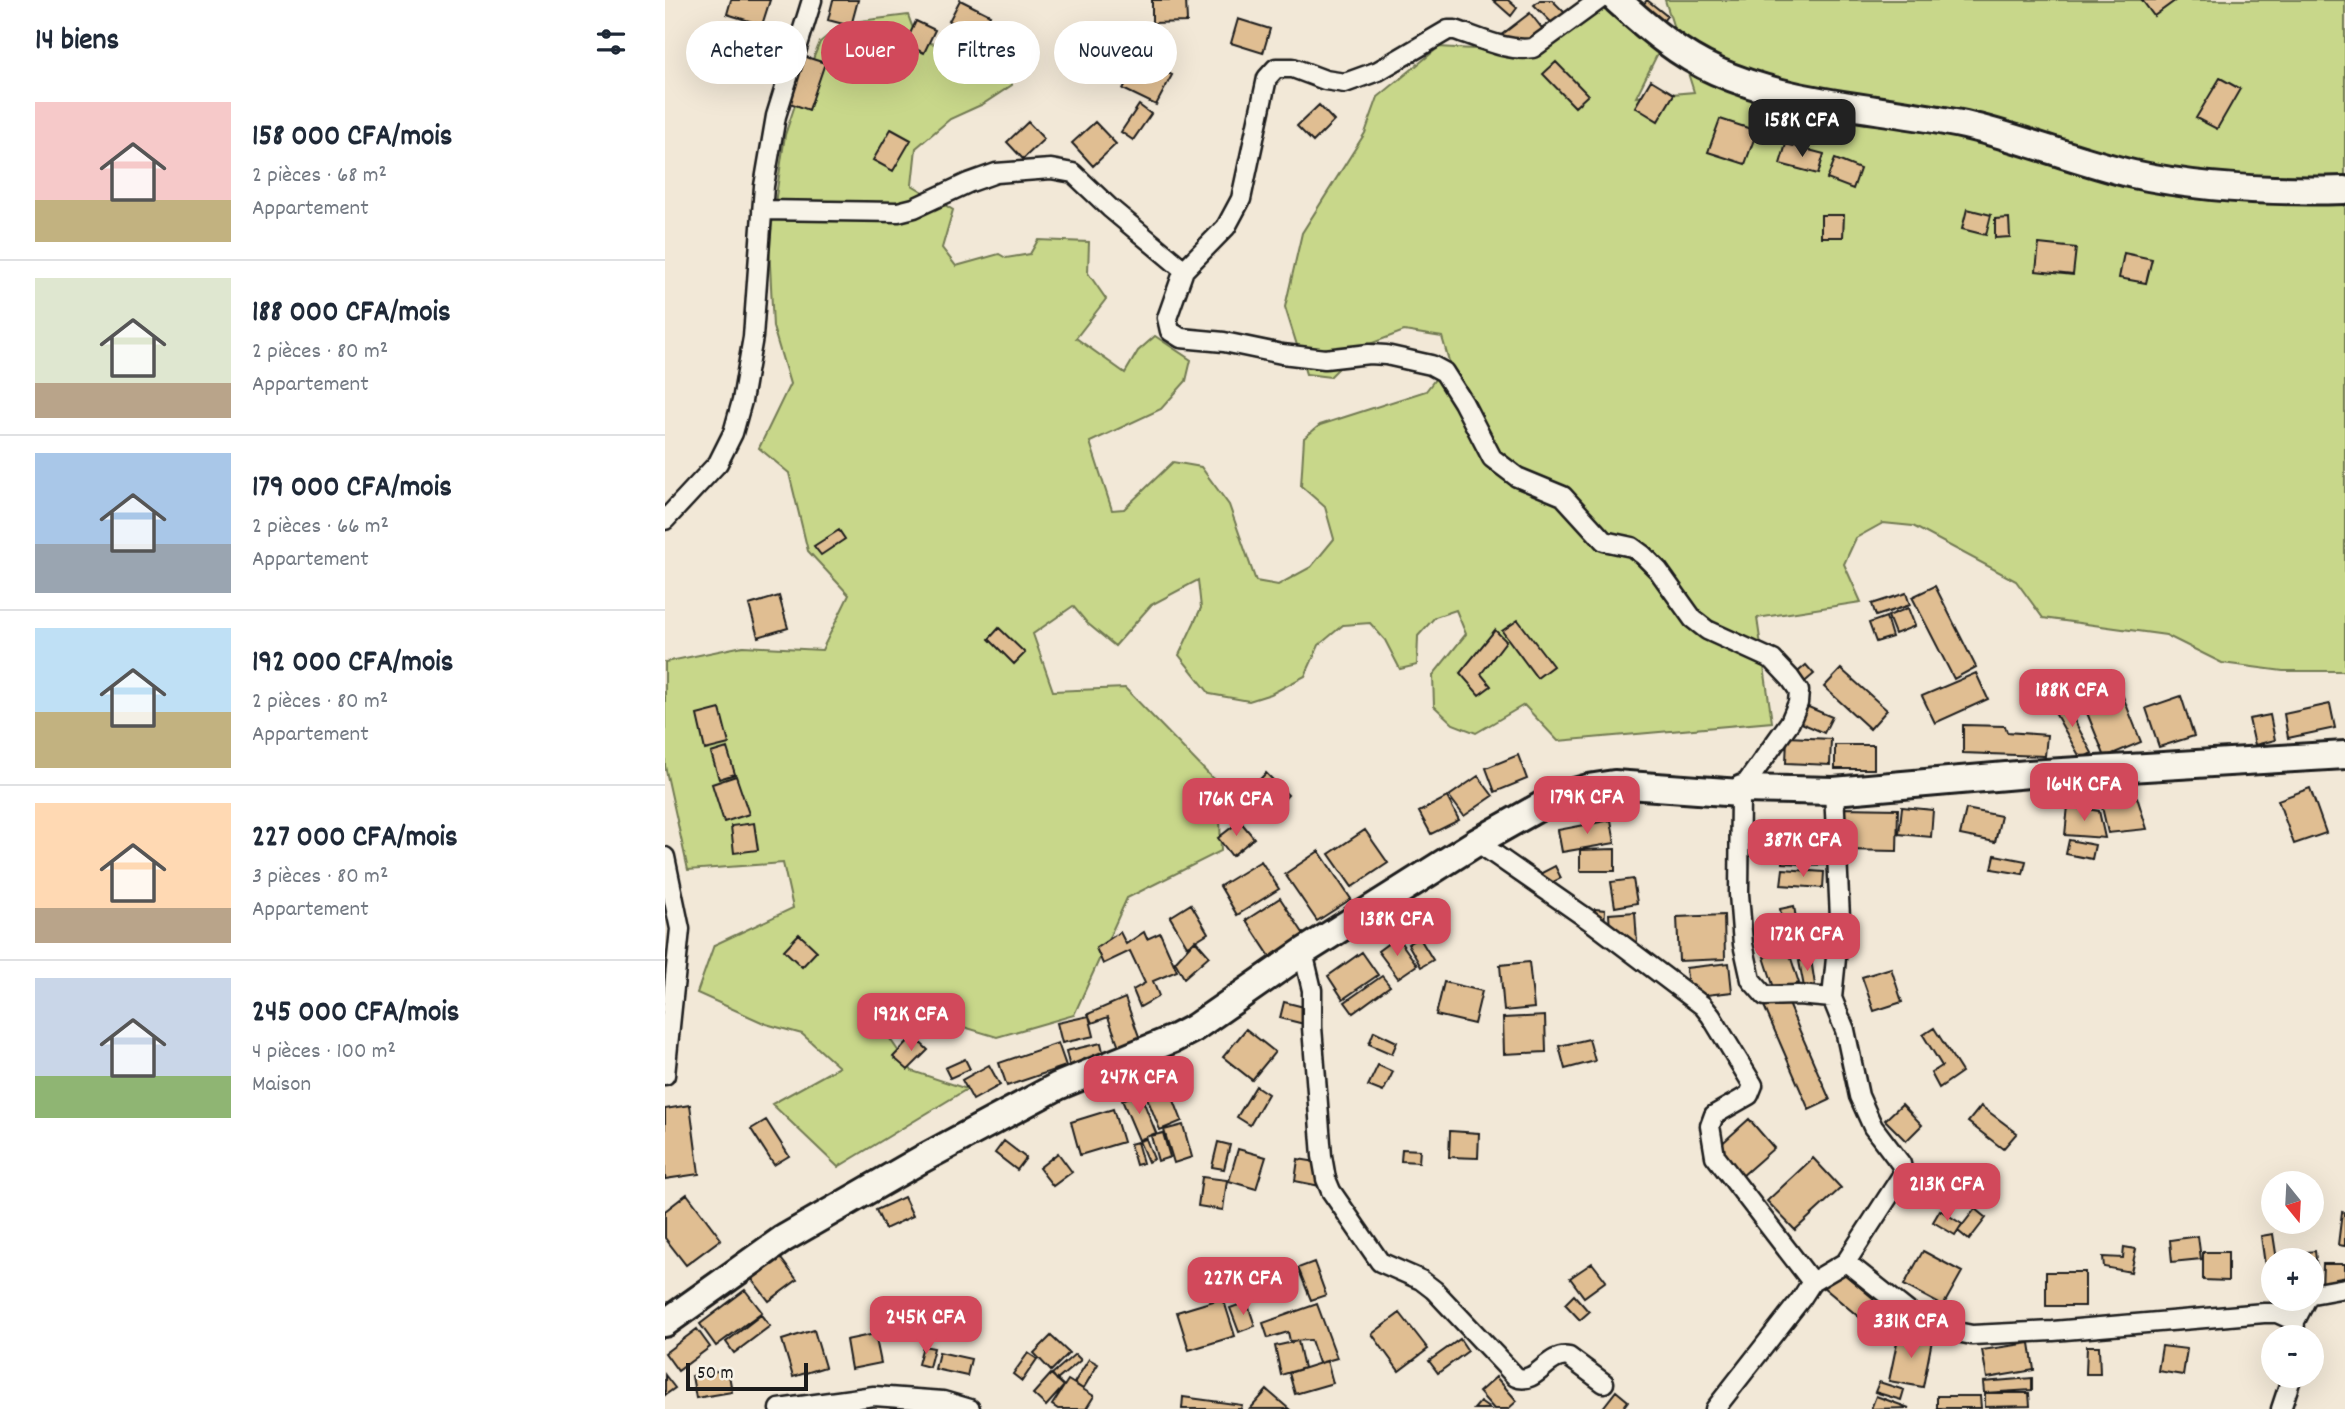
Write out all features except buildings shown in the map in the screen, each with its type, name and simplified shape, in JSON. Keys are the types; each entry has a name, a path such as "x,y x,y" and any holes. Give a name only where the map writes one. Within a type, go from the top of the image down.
{"street":[{"path":"665,520 718,463 733,433 742,401 753,337 762,210 776,116 812,0"},
{"path":"1599,0 1533,48 1501,46 1448,30 1378,71 1345,83 1325,80 1293,68 1276,68 1267,78 1241,199 1227,227 1184,270 1167,318 1170,331 1181,338 1224,342 1314,358 1378,355 1431,365 1444,372 1492,458 1517,477 1563,496 1604,541 1632,547 1643,555 1658,570 1693,619 1707,630 1773,660 1799,691 1798,703 1790,722 1741,791 1740,906 1743,944 1751,980 1765,996 1832,998"},
{"path":"1617,0 1649,29 1690,57 1715,71 1754,85 1808,99 1965,125 2134,174 2204,185 2282,191 2345,190"},
{"path":"762,210 898,212 914,208 996,173 1051,169 1073,173 1184,270"},
{"path":"665,1323 794,1233 922,1159 1058,1086 1194,1028 1303,952 1477,842 1557,797 1587,788 1614,784 1741,791 1834,791 2029,774 2345,755"},
{"path":"1715,1409 1812,1282 1846,1262 1903,1174 1901,1164 1873,1127 1859,1096 1845,1030 1832,998 1840,918 1834,791"},
{"path":"1477,842 1592,922 1703,1006 1711,1016 1752,1085 1749,1095 1714,1115 1710,1126 1715,1156 1812,1282"},
{"path":"665,857 680,929 665,1075"},
{"path":"1303,952 1312,989 1312,1027 1326,1179 1331,1191 1375,1257 1386,1266 1422,1280 1434,1290 1521,1380 1529,1378 1557,1357 1563,1356 1569,1357 1604,1383"},
{"path":"1846,1262 1910,1313 1952,1331 1972,1335 2053,1331 2264,1312 2277,1313 2290,1325"},
{"path":"2324,1292 2345,1288"},
{"path":"2281,1409 2288,1388"},
{"path":"779,1409 874,1396 943,1402 970,1409"}],"green space":[{"path":"1603,0 1658,53 1636,97 1694,92 1665,0 2345,0 2345,671 2283,671 2222,663 2166,635 2043,618 2016,581 1913,526 1883,523 1856,538 1844,564 1861,602 1757,618 1772,722 1558,741 1524,705 1476,733 1453,724 1434,706 1433,675 1466,634 1456,610 1435,617 1418,636 1417,665 1400,669 1385,640 1370,623 1343,625 1319,645 1305,676 1271,694 1249,701 1210,694 1179,655 1201,608 1198,580 1151,605 1115,646 1087,623 1073,606 1033,634 1053,691 1125,688 1219,785 1221,851 1127,898 1074,1015 997,1037 914,1012 888,1036 912,1071 967,1089 838,1167 772,1104 839,1067 802,1034 766,1024 697,993 714,945 793,908 783,863 688,870 665,766 665,662 743,646 822,650 849,595 808,551 789,473 759,448 790,384 773,327 769,244 785,135 803,84 807,84 807,74 820,42 821,84 919,84 919,42 933,44 933,84 1012,84 983,104 950,119 916,148 912,185 953,210 942,248 956,266 999,254 1006,258 1030,254 1038,240 1089,242 1088,273 1106,299 1076,338 1125,373 1138,351 1155,336 1191,360 1186,381 1161,409 1090,442 1112,510 1124,509 1173,462 1201,467 1229,505 1256,581 1278,585 1311,567 1334,539 1325,507 1301,486 1304,438 1320,425 1426,391 1449,361 1442,337 1404,331 1359,348 1330,377 1306,374 1285,307 1302,233 1365,133 1378,97 1439,47 1526,52"},
{"path":"908,15 910,21 860,21"}]}
